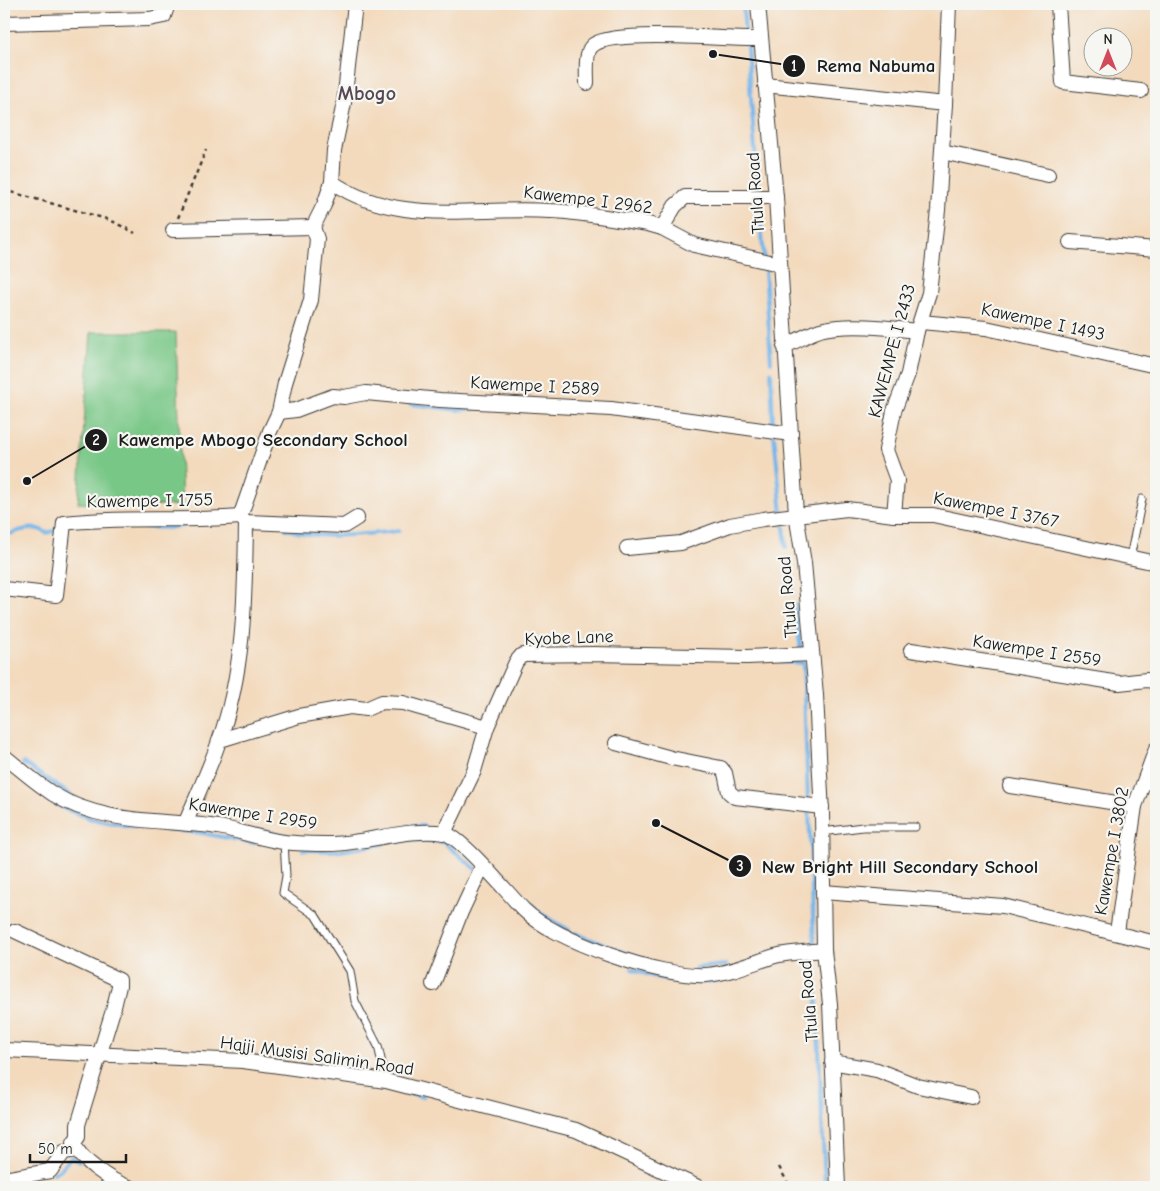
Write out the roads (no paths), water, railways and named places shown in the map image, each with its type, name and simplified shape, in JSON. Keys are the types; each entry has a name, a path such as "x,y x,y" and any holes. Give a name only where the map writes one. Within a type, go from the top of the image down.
{"street":[{"path":"4,23 149,19 164,16 168,4"},
{"path":"186,822 220,740 237,672 244,625 243,520 270,431 279,412 285,383 312,300 317,239 313,228 332,182 334,150 344,103 355,4"},
{"name":"Ttula Road","path":"758,4 776,197 796,514 804,563 812,654 822,807 824,950 830,1004 838,1187"},
{"name":"KAWEMPE I 2433","path":"894,515 897,480 886,450 894,411 908,374 929,293 938,210 949,4"},
{"path":"1058,4 1063,82 1141,92"},
{"path":"587,83 589,49 594,43 633,36 657,35 726,40 760,39"},
{"path":"765,85 945,104"},
{"path":"942,152 1048,175"},
{"name":"Kawempe I 2962","path":"332,182 361,198 405,210 446,214 514,209 548,210 662,228 694,246 779,264"},
{"path":"662,228 675,206 685,197 776,197"},
{"path":"174,230 313,228"},
{"path":"1070,242 1156,249"},
{"name":"Kawempe I 1493","path":"784,346 824,329 876,327 986,328 1156,366"},
{"name":"Kawempe I 2589","path":"279,412 296,410 333,396 344,397 366,393 440,400 610,409 791,434"},
{"name":"Kawempe I 3767","path":"627,548 681,543 730,525 796,514 847,509 894,515 934,515 1156,563"},
{"name":"Kawempe I 1755","path":"4,589 56,594 64,523 102,518 195,521 243,520 344,526 357,518"},
{"name":"Kawempe I 2559","path":"911,650 1119,683 1147,680 1156,682"},
{"name":"Kyobe Lane","path":"444,833 474,771 487,727 516,662 522,655 593,654 746,657 812,654"},
{"path":"220,740 298,716 350,707 366,709 382,702 403,703 487,727"},
{"path":"616,743 671,758 721,768 725,773 729,792 735,797 822,807"},
{"name":"Kawempe I 3802","path":"1117,932 1136,806 1156,749"},
{"name":"Kawempe I 2959","path":"4,756 54,795 88,810 143,820 186,822 284,842 342,844 395,835 444,833"},
{"path":"1010,786 1136,806"},
{"path":"444,833 468,850 526,912 555,932 575,941 663,970 692,975 707,975 737,969 790,953 824,950"},
{"path":"433,984 461,912 482,867"},
{"path":"823,892 1003,906 1117,932 1156,943"},
{"path":"15,931 118,980 119,986 114,1007 78,1125 78,1137 74,1142 76,1150 121,1186"},
{"name":"Hajji Musisi Salimin Road","path":"4,1050 243,1061 386,1081 576,1130 691,1186"},
{"path":"832,1062 877,1070 918,1086 971,1097"},
{"path":"4,1179 50,1171 64,1152 76,1150"}],"lane":[{"path":"1130,558 1142,499"},
{"path":"822,832 862,827 915,827"},
{"path":"284,842 286,876 283,893 315,915 350,972 356,1001 378,1046 386,1081"}],"waterway":[{"path":"743,4 745,35"},
{"path":"747,46 758,191"},
{"path":"759,202 764,257"},
{"path":"765,269 771,362"},
{"path":"771,372 773,426"},
{"path":"410,404 457,410 475,408"},
{"path":"774,435 782,514"},
{"path":"124,526 168,528 185,525"},
{"path":"784,527 786,547"},
{"path":"4,536 31,528 42,530 46,533 61,529"},
{"path":"286,529 300,533 328,536 399,531"},
{"path":"788,559 790,572"},
{"path":"791,582 793,593"},
{"path":"794,604 801,650"},
{"path":"782,662 803,663 808,802"},
{"path":"23,763 75,798"},
{"path":"42,792 47,799 65,809 92,819 124,825 201,833 254,843"},
{"path":"801,945 814,944 809,809"},
{"path":"408,826 424,826"},
{"path":"259,830 288,836"},
{"path":"410,839 443,842 477,870"},
{"path":"303,850 340,851 383,844"},
{"path":"494,868 540,913 569,930"},
{"path":"575,933 631,955"},
{"path":"551,936 576,948"},
{"path":"806,958 815,959 825,1187"},
{"path":"696,968 726,965"},
{"path":"632,969 665,979 698,982 730,978 763,967"},
{"path":"371,1085 423,1097"},
{"path":"54,1173 60,1170 71,1157 79,1161"},
{"path":"667,1180 679,1187"}],"place":[{"name":"Rema Nabuma","path":"713,54"},
{"name":"Kawempe Mbogo Secondary School","path":"27,481"},
{"name":"New Bright Hill Secondary School","path":"656,823"}],"district":[{"name":"Mbogo","path":"367,93"}]}
